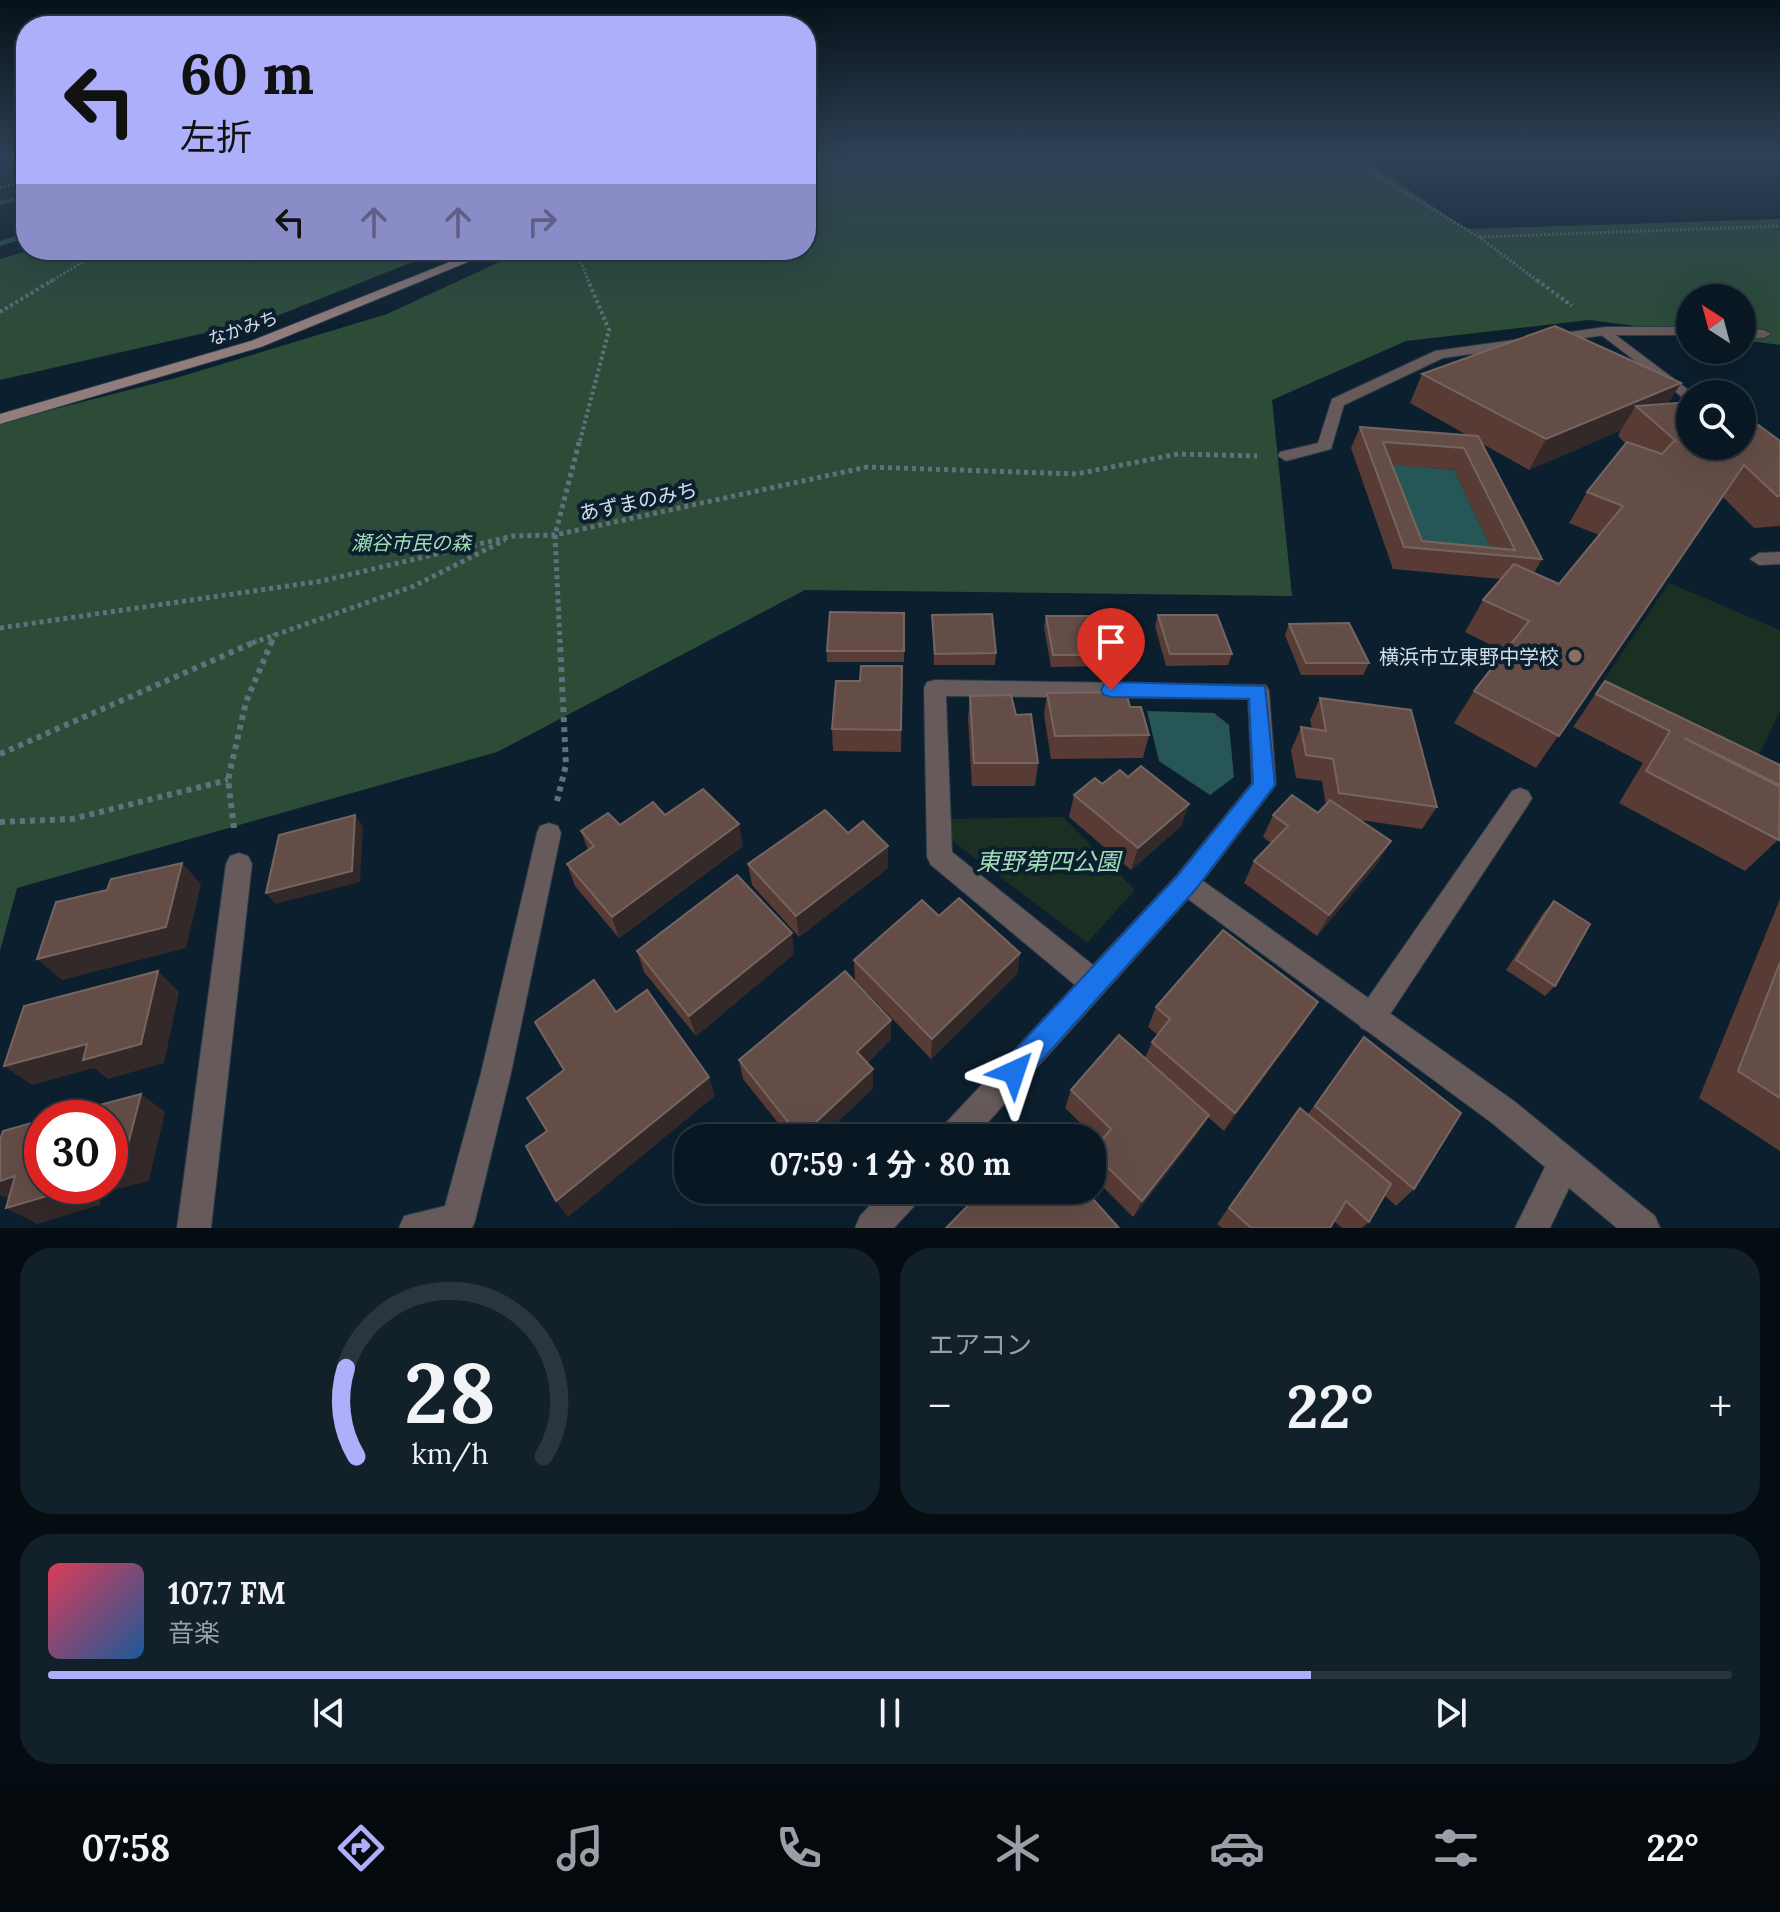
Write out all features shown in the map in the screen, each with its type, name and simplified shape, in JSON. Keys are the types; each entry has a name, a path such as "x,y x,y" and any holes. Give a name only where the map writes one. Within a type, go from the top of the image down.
{"street":[{"name":"なかみち","path":"0,419 256,344 466,260"},
{"path":"1286,456 1325,446 1337,402 1440,354 1605,331 1676,331"},
{"path":"1605,331 1676,387"},
{"path":"1756,334 1764,334"},
{"path":"1759,559 1780,558"},
{"path":"966,1124 1186,883 1264,785 1258,691 935,688 940,857 1094,983"},
{"path":"1371,1018 1520,798"},
{"path":"416,1228 458,1221 496,1073 549,833"},
{"path":"194,1228 239,864"},
{"path":"1186,883 1503,1112 1643,1228"},
{"path":"1532,1228 1565,1162"},
{"path":"872,1228 893,1204"}],"path":[{"path":"1440,213 1479,237 1605,331"},
{"path":"1479,237 1780,226"},
{"path":"0,312 86,260"},
{"path":"549,833 566,765 555,535 609,330 580,260"},
{"name":"あずまのみち","path":"0,628 322,581 513,536 555,535 867,467 1076,474 1178,454 1286,456"},
{"path":"0,754 275,633 414,586 513,536"},
{"path":"239,864 228,780 246,702 275,633"},
{"path":"0,822 72,819 228,780"}],"green space":[{"name":"瀬谷市民の森","path":"816,213 1444,213 1467,229 1780,219 1780,345 1756,342 1756,284 1676,284 1676,331 1589,320 1406,341 1272,400 1292,596 805,590 497,752 17,888 0,951 0,423 176,378 387,314 503,260 816,260"},
{"path":"16,254 16,260 418,260 274,317 0,380 0,259"},
{"path":"1669,583 1780,630 1780,711 1743,788 1585,708"},
{"name":"東野第四公園","path":"1063,817 1135,890 1087,943 946,836 947,819"}],"shaded area":[{"path":"1375,463 1454,470 1503,572 1411,564"},
{"path":"1147,711 1214,713 1229,725 1234,777 1210,795 1159,761"}],"building":[{"path":"1555,326 1676,381 1676,385 1546,439 1422,374"},
{"path":"1676,403 1676,441 1636,406"},
{"path":"1756,423 1780,441 1780,496 1744,465 1559,736 1474,691 1529,621 1483,600 1514,564 1559,584 1623,506 1587,492 1627,442 1662,454 1674,441 1676,460 1756,460"},
{"path":"1360,427 1478,436 1542,559 1404,547","holes":["1383,442 1464,448 1515,550 1422,541"]},
{"path":"830,612 904,613 904,651 827,651"},
{"path":"992,614 996,653 935,654 932,615"},
{"path":"1158,615 1217,615 1232,654 1170,654"},
{"path":"1046,616 1105,616 1114,655 1053,655"},
{"path":"1349,623 1369,663 1306,663 1289,624"},
{"path":"861,666 902,666 901,730 832,729 836,681 860,681"},
{"path":"1605,681 1780,765 1780,785 1684,738 1780,787 1779,840 1646,771 1670,731 1596,694"},
{"path":"1126,692 1130,707 1141,707 1149,735 1055,736 1047,693"},
{"path":"1011,695 1016,715 1031,714 1038,763 974,763 970,696"},
{"path":"1320,698 1411,710 1437,807 1339,793 1333,759 1306,755 1301,727 1326,731"},
{"path":"1141,766 1189,804 1138,848 1074,795 1095,778 1102,784 1120,770 1128,777"},
{"path":"703,789 739,824 612,917 567,864 594,846 581,831 608,813 620,825 653,802 665,815"},
{"path":"1292,795 1318,813 1330,800 1391,841 1329,915 1254,861 1288,826 1273,815"},
{"path":"825,810 848,833 863,821 888,846 796,916 748,864"},
{"path":"355,815 352,871 266,893 279,835"},
{"path":"182,863 166,927 37,959 56,902 107,890 111,879"},
{"path":"737,875 792,933 689,1016 637,951"},
{"path":"959,898 1020,953 932,1039 854,960 922,900 939,916"},
{"path":"1554,901 1590,924 1555,986 1516,960"},
{"path":"1223,930 1318,1002 1235,1113 1152,1042 1170,1019 1156,1007"},
{"path":"1780,962 1780,1098 1738,1071"},
{"path":"158,971 141,1044 83,1060 87,1044 4,1066 24,1006"},
{"path":"845,971 891,1020 857,1052 873,1069 814,1124 790,1124 739,1060"},
{"path":"594,980 616,1012 647,990 709,1077 556,1201 526,1146 547,1131 527,1098 564,1070 535,1022"},
{"path":"1119,1035 1209,1115 1142,1201 1106,1166 1106,1135 1111,1129 1071,1090"},
{"path":"1364,1037 1461,1113 1414,1189 1315,1106"},
{"path":"141,1094 128,1145 128,1100 118,1100"},
{"path":"1300,1108 1391,1184 1369,1222 1346,1201 1330,1228 1251,1228 1229,1208"},
{"path":"24,1125 24,1203 6,1208 15,1176 0,1181 0,1139 3,1131"},
{"path":"969,1204 1098,1204 1119,1228 946,1228"}],"waterway":[{"path":"0,244 16,238"}],"place":[{"name":"横浜市立東野中学校","path":"1575,656"}],"route":[{"path":"1014,1072 1186,883 1264,785 1258,691 1111,690"}]}
